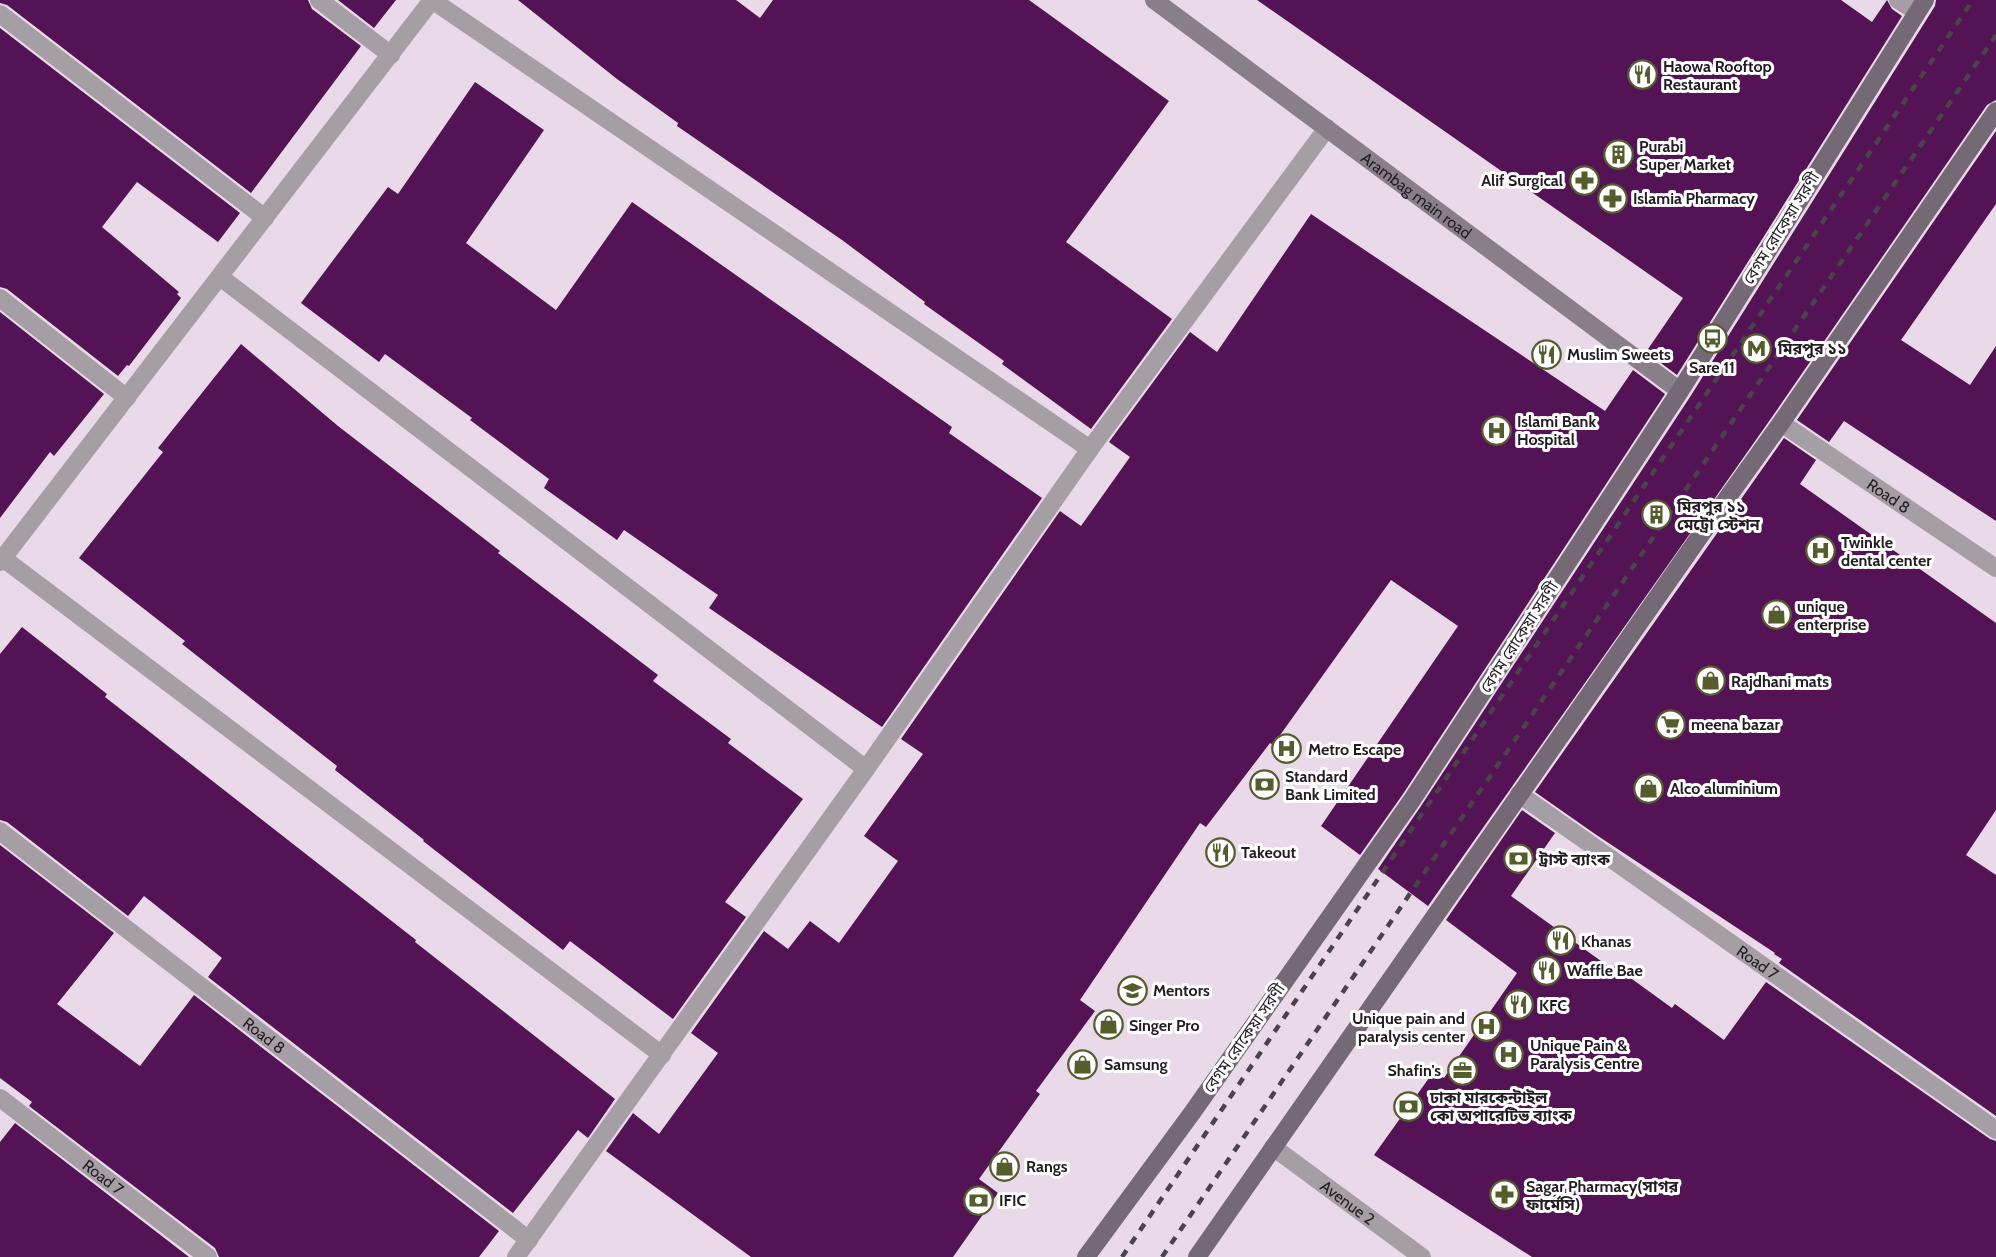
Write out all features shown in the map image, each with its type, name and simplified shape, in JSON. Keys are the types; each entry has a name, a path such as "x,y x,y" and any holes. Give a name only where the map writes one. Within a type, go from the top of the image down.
{"main road":[{"name":"বেগম রোকেয়া সরণী","path":"1086,1257 1192,1113 1412,800 1680,391 1921,6"},
{"path":"1197,1257 1781,423 1996,111"}],"street":[{"path":"320,0 391,55"},
{"path":"662,1055 1,559 432,0 1090,449"},
{"name":"Arambag main road","path":"1154,0 1680,391"},
{"path":"1898,0 1921,6"},
{"path":"0,14 265,218"},
{"path":"516,1257 866,770 1090,449 1328,128"},
{"path":"220,276 866,770"},
{"path":"0,298 127,398"},
{"name":"Road 8","path":"1781,423 1996,568"},
{"name":"Road 7","path":"1520,795 1996,1130"},
{"name":"Road 8","path":"0,831 529,1240"},
{"name":"Road 7","path":"0,1098 208,1257"},
{"name":"Avenue 2","path":"1273,1147 1422,1257"}],"building":[{"path":"0,0 308,0 312,9 361,46 251,193 7,5 0,3"},
{"path":"338,0 396,0 374,28"},
{"path":"518,0 736,0 760,18 773,0 1029,0 1169,101 1066,242 1172,319 1091,429 1002,364 1004,361 924,304 925,302 842,240 677,126 678,123 617,79"},
{"name":"Purabi Super Market","path":"1257,0 1841,0 1872,22 1887,0 1892,9 1902,16 1677,375 1646,352 1683,298"},
{"path":"1936,0 1996,0 1996,100 1987,105 1772,417 1428,906 1378,869 1690,397 1935,6"},
{"path":"0,28 240,213 218,242 137,182 102,227 179,292 177,294 181,298 129,366 127,365 118,376 7,289 0,287"},
{"path":"475,82 544,130 466,243 556,310 632,202 952,427 949,433 1042,498 882,727 709,608 718,595 624,530 617,540 544,488 549,479 470,420 472,418 385,354 379,362 301,303 388,187 398,194"},
{"path":"1996,131 1996,204 1901,340 1970,385 1996,346 1996,521 1844,421 1829,442 1797,420"},
{"path":"1311,214 1605,411 1633,370 1665,394 1403,794 1360,855 1321,826 1458,626 1391,580 1273,745 1270,743 1206,827 1200,823 1080,1000 1095,1011 1036,1091 1040,1094 979,1179 998,1193 953,1257 751,1257 606,1151 633,1113 659,1134 718,1053 691,1033 764,931 788,949 810,921 839,943 898,861 864,836 923,754 901,739 1060,511 1081,526 1130,457 1109,442 1190,332 1217,352"},
{"path":"0,312 104,394 54,456 50,452 0,518"},
{"path":"241,344 338,426 500,551 498,553 658,675 653,681 731,739 728,743 803,799 725,902 746,917 673,1019 570,941 563,950 335,770 337,766 182,644 185,641 79,558 163,452 158,448"},
{"path":"1784,438 1816,460 1800,484 1996,623 1996,810 1966,855 1996,875 1996,1116 1779,963 1782,959 1775,953 1535,792"},
{"path":"22,627 107,694 105,697 615,1099 588,1138 578,1130 513,1213 208,977 222,958 144,896 128,916 7,822 0,820 0,654"},
{"path":"1522,810 1555,833 1511,896 1612,969 1614,966 1672,1008 1675,1004 1724,1040 1766,982 1996,1141 1996,1257 1532,1257 1374,1155 1434,1071 1444,1078 1517,973 1446,920"},
{"path":"0,845 114,933 57,1004 140,1066 194,995 499,1231 479,1257 219,1257 215,1248 29,1106 32,1102 0,1078"},
{"path":"15,1123 189,1257 0,1257 0,1142"}],"railway":[{"path":"1122,1257 1973,0"},
{"path":"1162,1257 1996,35"}],"place":[{"name":"Haowa Rooftop Restaurant","path":"1642,75"},
{"name":"Purabi Super Market","path":"1618,155"},
{"name":"Alif Surgical","path":"1584,180"},
{"name":"Islamia Pharmacy","path":"1612,198"},
{"name":"Sare 11","path":"1712,339"},
{"name":"মিরপুর ১১","path":"1757,348"},
{"name":"Muslim Sweets","path":"1546,354"},
{"name":"Islami Bank Hospital","path":"1496,430"},
{"name":"মিরপুর ১১ মেট্রো স্টেশন","path":"1656,515"},
{"name":"Twinkle dental center","path":"1820,551"},
{"name":"unique enterprise","path":"1776,615"},
{"name":"Rajdhani mats","path":"1710,681"},
{"name":"meena bazar","path":"1670,724"},
{"name":"Metro Escape","path":"1287,749"},
{"name":"Standard Bank Limited","path":"1264,785"},
{"name":"Alco aluminium","path":"1649,788"},
{"name":"Takeout","path":"1220,852"},
{"name":"ট্রাস্ট ব্যাংক","path":"1518,859"},
{"name":"Khanas","path":"1560,941"},
{"name":"Waffle Bae","path":"1546,970"},
{"name":"Mentors","path":"1132,990"},
{"name":"KFC","path":"1518,1005"},
{"name":"Singer Pro","path":"1108,1025"},
{"name":"Unique pain and paralysis center","path":"1486,1027"},
{"name":"Unique Pain & Paralysis Centre","path":"1509,1054"},
{"name":"Samsung","path":"1083,1064"},
{"name":"Shafin's","path":"1462,1070"},
{"name":"ঢাকা মারকেন্টাইল কো অপারেটিভ ব্যাংক","path":"1409,1106"},
{"name":"Rangs","path":"1005,1166"},
{"name":"Sagar Pharmacy(সাগর ফার্মেসি)","path":"1505,1195"},
{"name":"IFIC","path":"978,1200"}]}
